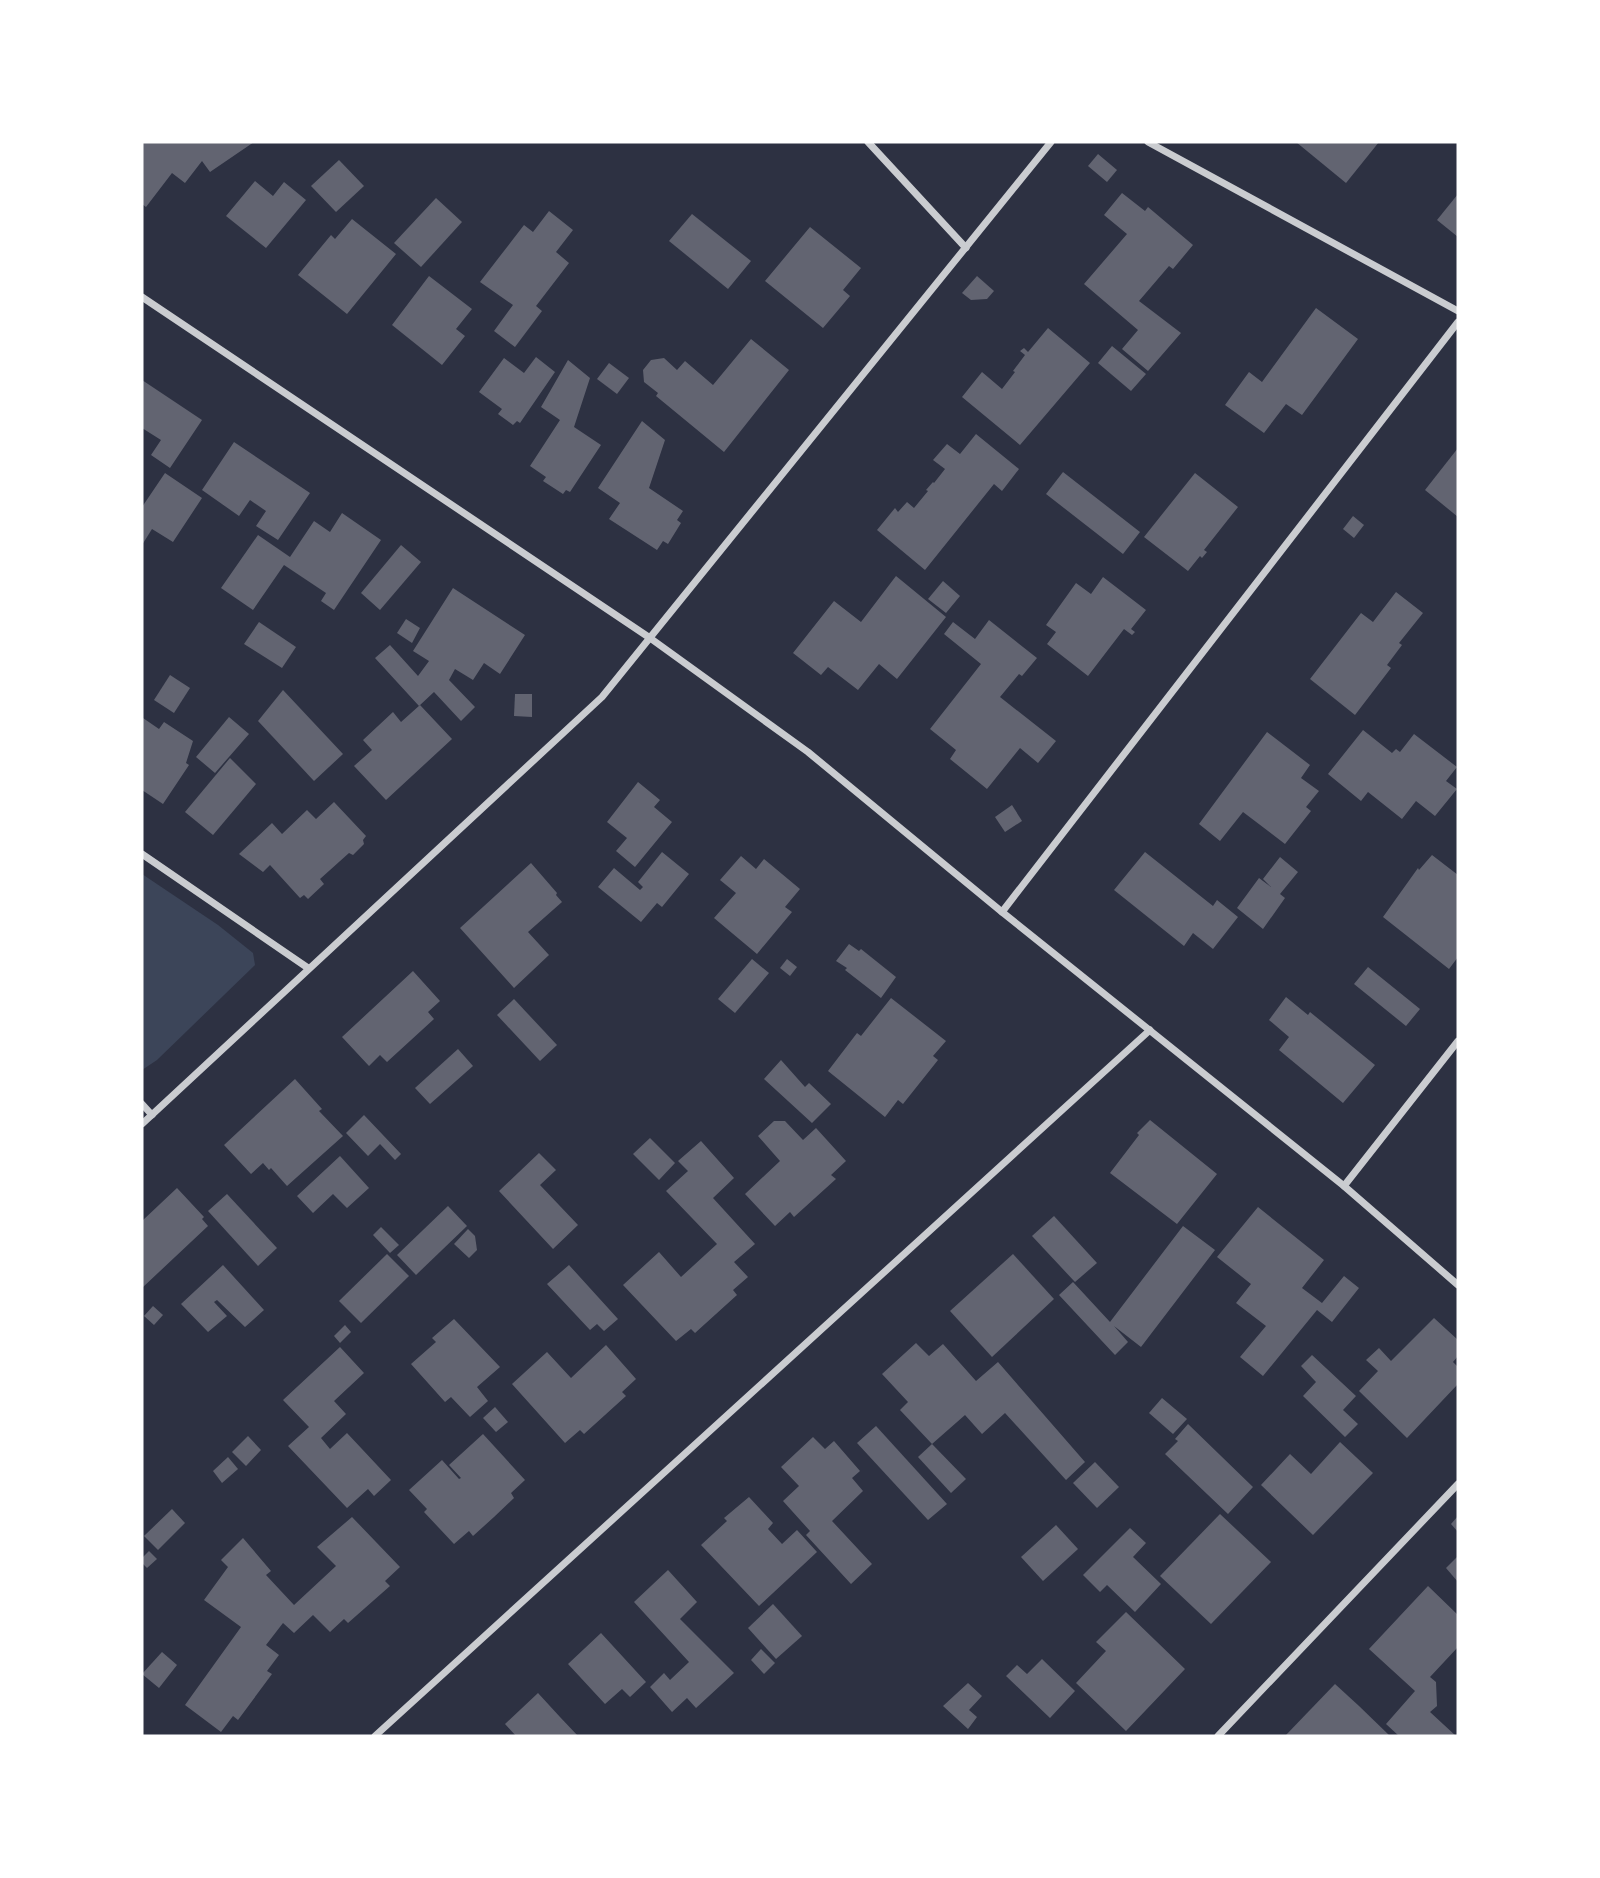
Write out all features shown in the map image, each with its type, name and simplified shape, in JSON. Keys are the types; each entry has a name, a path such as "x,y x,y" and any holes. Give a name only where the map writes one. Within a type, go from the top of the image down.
{"street":[{"path":"868,142 966,248"},
{"path":"142,1125 602,697 1051,142"},
{"path":"1149,142 1458,311"},
{"path":"142,297 650,638 808,752 1002,912 1344,1186 1458,1285"},
{"path":"1002,912 1458,322"},
{"path":"142,854 308,968"},
{"path":"376,1736 1150,1030"},
{"path":"1344,1186 1458,1041"},
{"path":"142,1104 152,1115"},
{"path":"1218,1736 1458,1484"}],"shaded area":[{"path":"142,874 218,925 253,953 255,965 157,1060 142,1070"}],"building":[{"path":"142,142 254,142 210,172 202,161 185,183 172,173 146,207 142,204"},
{"path":"1296,142 1379,142 1346,183"},
{"path":"1098,154 1117,170 1107,182 1088,166"},
{"path":"339,160 364,186 336,212 311,186"},
{"path":"255,181 273,196 284,182 306,200 266,248 226,216"},
{"path":"1122,193 1145,211 1148,207 1193,245 1173,269 1169,266 1139,301 1181,333 1148,371 1122,349 1138,330 1084,284 1127,234 1104,215"},
{"path":"1458,194 1458,237 1437,220"},
{"path":"436,198 462,222 421,267 394,243"},
{"path":"549,211 573,230 556,252 569,263 536,306 542,311 515,347 494,331 513,305 480,282 524,225 533,232"},
{"path":"692,214 751,261 728,289 669,241"},
{"path":"352,219 396,254 347,314 298,275 331,235 335,239"},
{"path":"810,227 861,268 843,290 850,296 823,328 765,281"},
{"path":"429,276 472,309 456,329 465,336 442,365 392,325"},
{"path":"977,276 994,291 987,299 971,300 962,293"},
{"path":"1316,308 1358,339 1302,415 1286,404 1264,433 1225,405 1249,372 1262,382"},
{"path":"1048,328 1090,363 1020,445 962,397 982,372 1002,389 1025,355 1020,351 1024,348 1028,352"},
{"path":"751,339 789,370 724,452 656,396 658,393 644,382 643,370 651,360 664,358 677,370 685,361 713,385"},
{"path":"1112,346 1146,374 1131,391 1098,363"},
{"path":"536,357 555,372 520,423 517,421 513,425 498,414 502,409 479,392 504,358 524,373"},
{"path":"568,360 590,378 574,427 601,445 570,492 566,490 563,494 543,481 546,477 530,466 560,420 541,407"},
{"path":"609,363 629,378 617,394 597,379"},
{"path":"142,380 202,420 170,468 151,455 161,440 142,428"},
{"path":"642,421 665,440 649,488 683,511 677,520 681,523 668,544 663,541 657,550 609,519 620,503 598,488"},
{"path":"976,434 1019,469 1002,491 994,484 925,570 877,530 895,508 898,512 907,502 914,508 928,491 926,490 945,469 933,460 947,444 960,454"},
{"path":"234,442 310,493 278,540 256,526 266,511 250,500 239,516 202,490"},
{"path":"1458,448 1458,517 1425,490"},
{"path":"1063,472 1140,532 1123,554 1046,494"},
{"path":"165,473 202,498 173,542 152,529 142,545 142,507"},
{"path":"1195,473 1238,507 1204,550 1207,552 1202,558 1200,556 1188,571 1144,537"},
{"path":"342,513 381,540 334,610 321,601 326,593 284,565 253,610 221,588 258,535 290,557 314,521 330,532"},
{"path":"1353,516 1364,525 1354,538 1343,529"},
{"path":"401,545 421,562 380,610 361,593"},
{"path":"896,576 946,617 897,679 879,664 858,690 828,667 821,675 793,653 834,601 861,622"},
{"path":"1103,577 1146,610 1131,629 1135,632 1132,635 1124,629 1088,676 1047,644 1056,632 1046,625 1076,583 1091,594"},
{"path":"943,581 960,596 946,613 928,599"},
{"path":"453,588 525,635 500,674 484,663 473,680 455,669 449,680 475,707 461,721 434,692 419,706 375,658 390,645 418,676 429,661 413,651"},
{"path":"1396,592 1423,613 1399,643 1402,645 1387,665 1391,668 1355,715 1310,679 1361,613 1373,622"},
{"path":"406,619 420,628 412,643 397,633"},
{"path":"989,620 1037,658 1000,697 1056,741 1038,763 1020,748 987,789 950,759 956,750 930,729 981,664 944,634 953,622 975,639"},
{"path":"259,622 296,647 282,668 244,644"},
{"path":"170,675 190,688 174,713 154,700"},
{"path":"283,690 343,754 314,781 258,721"},
{"path":"515,694 532,694 532,717 514,716"},
{"path":"420,705 452,739 386,800 354,766 372,750 363,740 393,712 401,722"},
{"path":"229,717 249,734 215,773 196,757"},
{"path":"143,718 159,729 164,722 193,741 186,763 189,765 163,804 142,790"},
{"path":"1363,730 1392,753 1396,749 1400,752 1414,734 1457,767 1446,781 1457,789 1435,816 1416,801 1402,819 1368,792 1361,801 1328,774"},
{"path":"1267,732 1310,765 1301,778 1319,791 1306,807 1311,811 1285,844 1243,812 1220,841 1199,824"},
{"path":"230,758 256,784 213,835 185,812"},
{"path":"638,782 660,800 654,807 672,822 635,867 616,851 627,838 607,822"},
{"path":"334,802 366,836 364,844 353,855 349,853 320,879 324,884 308,899 304,895 300,898 270,865 263,872 239,854 272,823 282,834 307,810 316,819"},
{"path":"1012,805 1022,821 1005,832 995,817"},
{"path":"662,852 689,874 662,907 657,903 641,922 598,887 614,868 640,890 643,887 638,882"},
{"path":"1145,852 1213,906 1217,900 1238,917 1213,949 1193,933 1184,946 1114,890"},
{"path":"1432,855 1458,875 1458,957 1449,969 1383,917 1418,868 1419,870"},
{"path":"741,856 756,869 764,859 800,889 785,907 792,912 757,954 714,918 736,893 720,880"},
{"path":"1280,857 1298,872 1280,894 1285,898 1263,929 1237,908 1259,878 1271,887 1263,879"},
{"path":"531,863 562,902 528,932 549,955 514,988 460,928"},
{"path":"849,944 859,951 861,949 896,977 881,998 836,961"},
{"path":"752,959 769,973 735,1013 718,999"},
{"path":"787,959 797,967 790,976 780,968"},
{"path":"1368,967 1420,1009 1406,1026 1354,984"},
{"path":"413,971 440,1001 428,1012 434,1019 387,1062 380,1055 369,1066 342,1037"},
{"path":"1286,997 1308,1015 1310,1012 1375,1065 1343,1103 1279,1050 1289,1037 1269,1020"},
{"path":"891,998 946,1041 933,1056 938,1060 903,1104 898,1100 885,1117 828,1071 857,1033 861,1036"},
{"path":"514,999 557,1045 540,1061 497,1015"},
{"path":"458,1049 473,1066 430,1104 415,1088"},
{"path":"781,1060 805,1087 809,1083 831,1104 812,1123 764,1079"},
{"path":"295,1079 322,1109 319,1111 343,1136 287,1186 263,1163 251,1174 224,1145"},
{"path":"364,1115 401,1154 395,1160 380,1144 368,1156 346,1133"},
{"path":"1150,1120 1217,1174 1177,1224 1110,1173 1139,1135 1137,1133"},
{"path":"774,1121 785,1121 803,1140 816,1128 846,1161 831,1175 836,1179 794,1217 790,1212 775,1226 745,1194 780,1161 758,1136"},
{"path":"650,1138 675,1163 659,1180 633,1154"},
{"path":"701,1141 734,1178 713,1198 755,1244 734,1262 748,1277 733,1290 737,1295 695,1333 691,1329 676,1341 623,1285 659,1252 681,1277 717,1244 666,1191 688,1171 678,1161"},
{"path":"539,1153 556,1170 540,1185 578,1225 553,1249 499,1191"},
{"path":"340,1156 369,1188 347,1208 333,1194 313,1213 297,1196"},
{"path":"177,1188 204,1217 202,1219 208,1226 142,1288 142,1221"},
{"path":"227,1194 277,1248 258,1266 208,1211"},
{"path":"448,1206 467,1226 416,1275 397,1255"},
{"path":"1258,1207 1324,1260 1302,1288 1322,1303 1344,1276 1359,1288 1332,1322 1317,1310 1263,1376 1240,1357 1266,1326 1236,1303 1251,1284 1217,1257"},
{"path":"1054,1216 1097,1263 1075,1282 1032,1236"},
{"path":"1183,1226 1215,1250 1141,1347 1114,1326 1128,1342 1115,1355 1059,1295 1073,1282 1110,1322"},
{"path":"381,1227 399,1245 390,1253 373,1235"},
{"path":"468,1229 475,1236 477,1250 469,1258 454,1244"},
{"path":"387,1254 409,1276 361,1323 339,1301"},
{"path":"1013,1254 1054,1299 992,1357 950,1311"},
{"path":"223,1265 264,1310 245,1327 217,1300 214,1302 227,1316 208,1332 181,1304"},
{"path":"569,1265 618,1319 604,1331 597,1324 590,1330 547,1284"},
{"path":"153,1306 163,1315 154,1325 144,1316"},
{"path":"1434,1318 1458,1340 1458,1356 1453,1362 1458,1367 1458,1384 1407,1438 1359,1391 1378,1371 1366,1360 1379,1348 1391,1361"},
{"path":"454,1319 500,1367 477,1387 488,1401 470,1417 451,1397 445,1402 411,1364 436,1342 432,1338"},
{"path":"345,1325 351,1332 340,1343 334,1336"},
{"path":"916,1343 929,1356 943,1344 976,1381 998,1362 1085,1462 1066,1480 1005,1413 982,1434 965,1415 932,1444 900,1410 908,1402 882,1374"},
{"path":"606,1345 636,1379 622,1392 626,1396 584,1434 580,1430 565,1443 512,1384 547,1352 571,1378"},
{"path":"340,1347 364,1373 334,1401 346,1414 321,1438 330,1449 347,1433 391,1480 374,1496 368,1489 347,1508 288,1446 309,1427 283,1400"},
{"path":"1312,1355 1356,1396 1343,1410 1358,1424 1345,1437 1303,1396 1316,1382 1301,1366"},
{"path":"1162,1398 1187,1419 1173,1434 1149,1413"},
{"path":"495,1407 508,1422 496,1432 483,1418"},
{"path":"1188,1424 1253,1487 1228,1514 1165,1454 1178,1441 1175,1439"},
{"path":"876,1426 947,1504 928,1520 857,1443"},
{"path":"483,1434 525,1480 511,1493 514,1498 473,1536 469,1531 454,1544 424,1512 427,1509 409,1490 442,1460 459,1479 461,1478 449,1465"},
{"path":"248,1436 261,1450 246,1466 232,1452"},
{"path":"813,1437 825,1449 834,1441 860,1471 852,1478 863,1491 832,1521 872,1564 851,1584 806,1535 810,1531 783,1501 799,1486 781,1467"},
{"path":"1340,1442 1373,1473 1313,1535 1261,1485 1290,1454 1311,1474"},
{"path":"932,1444 966,1479 951,1493 918,1457"},
{"path":"228,1457 238,1469 222,1483 213,1471"},
{"path":"1095,1462 1119,1487 1097,1508 1073,1483"},
{"path":"749,1497 773,1523 768,1529 782,1544 797,1530 817,1552 759,1606 701,1545 727,1521 724,1518"},
{"path":"172,1509 185,1523 158,1550 144,1536"},
{"path":"1220,1514 1271,1562 1211,1624 1160,1576"},
{"path":"1458,1516 1458,1532 1451,1524"},
{"path":"352,1517 400,1567 385,1581 390,1586 348,1623 344,1619 330,1632 313,1615 294,1633 283,1623 266,1645 279,1655 267,1671 272,1674 238,1720 233,1716 221,1732 185,1705 241,1627 204,1600 228,1567 221,1560 243,1538 271,1571 266,1575 294,1605 336,1566 317,1547"},
{"path":"1056,1525 1078,1549 1043,1581 1021,1557"},
{"path":"1130,1528 1146,1543 1133,1557 1161,1584 1135,1612 1107,1585 1100,1592 1083,1575"},
{"path":"149,1551 157,1559 147,1568 142,1563 142,1558"},
{"path":"1458,1556 1458,1582 1446,1568"},
{"path":"668,1570 697,1602 680,1619 734,1673 696,1708 687,1698 672,1712 650,1687 664,1673 670,1680 689,1662 634,1602"},
{"path":"1428,1586 1458,1615 1458,1647 1430,1677 1436,1682 1437,1706 1430,1712 1456,1736 1399,1736 1386,1724 1415,1691 1369,1649"},
{"path":"773,1604 802,1636 776,1659 748,1628"},
{"path":"1126,1612 1185,1669 1126,1731 1076,1683 1106,1651 1096,1642"},
{"path":"601,1633 646,1682 630,1697 622,1689 605,1704 568,1664"},
{"path":"761,1649 775,1663 764,1674 751,1660"},
{"path":"162,1652 177,1665 159,1688 142,1674"},
{"path":"1042,1659 1075,1691 1050,1718 1006,1676 1017,1665 1027,1674"},
{"path":"968,1683 982,1696 969,1710 977,1717 968,1729 943,1706"},
{"path":"1335,1684 1359,1706 1390,1736 1285,1736"},
{"path":"538,1693 578,1736 516,1736 505,1724"}]}
